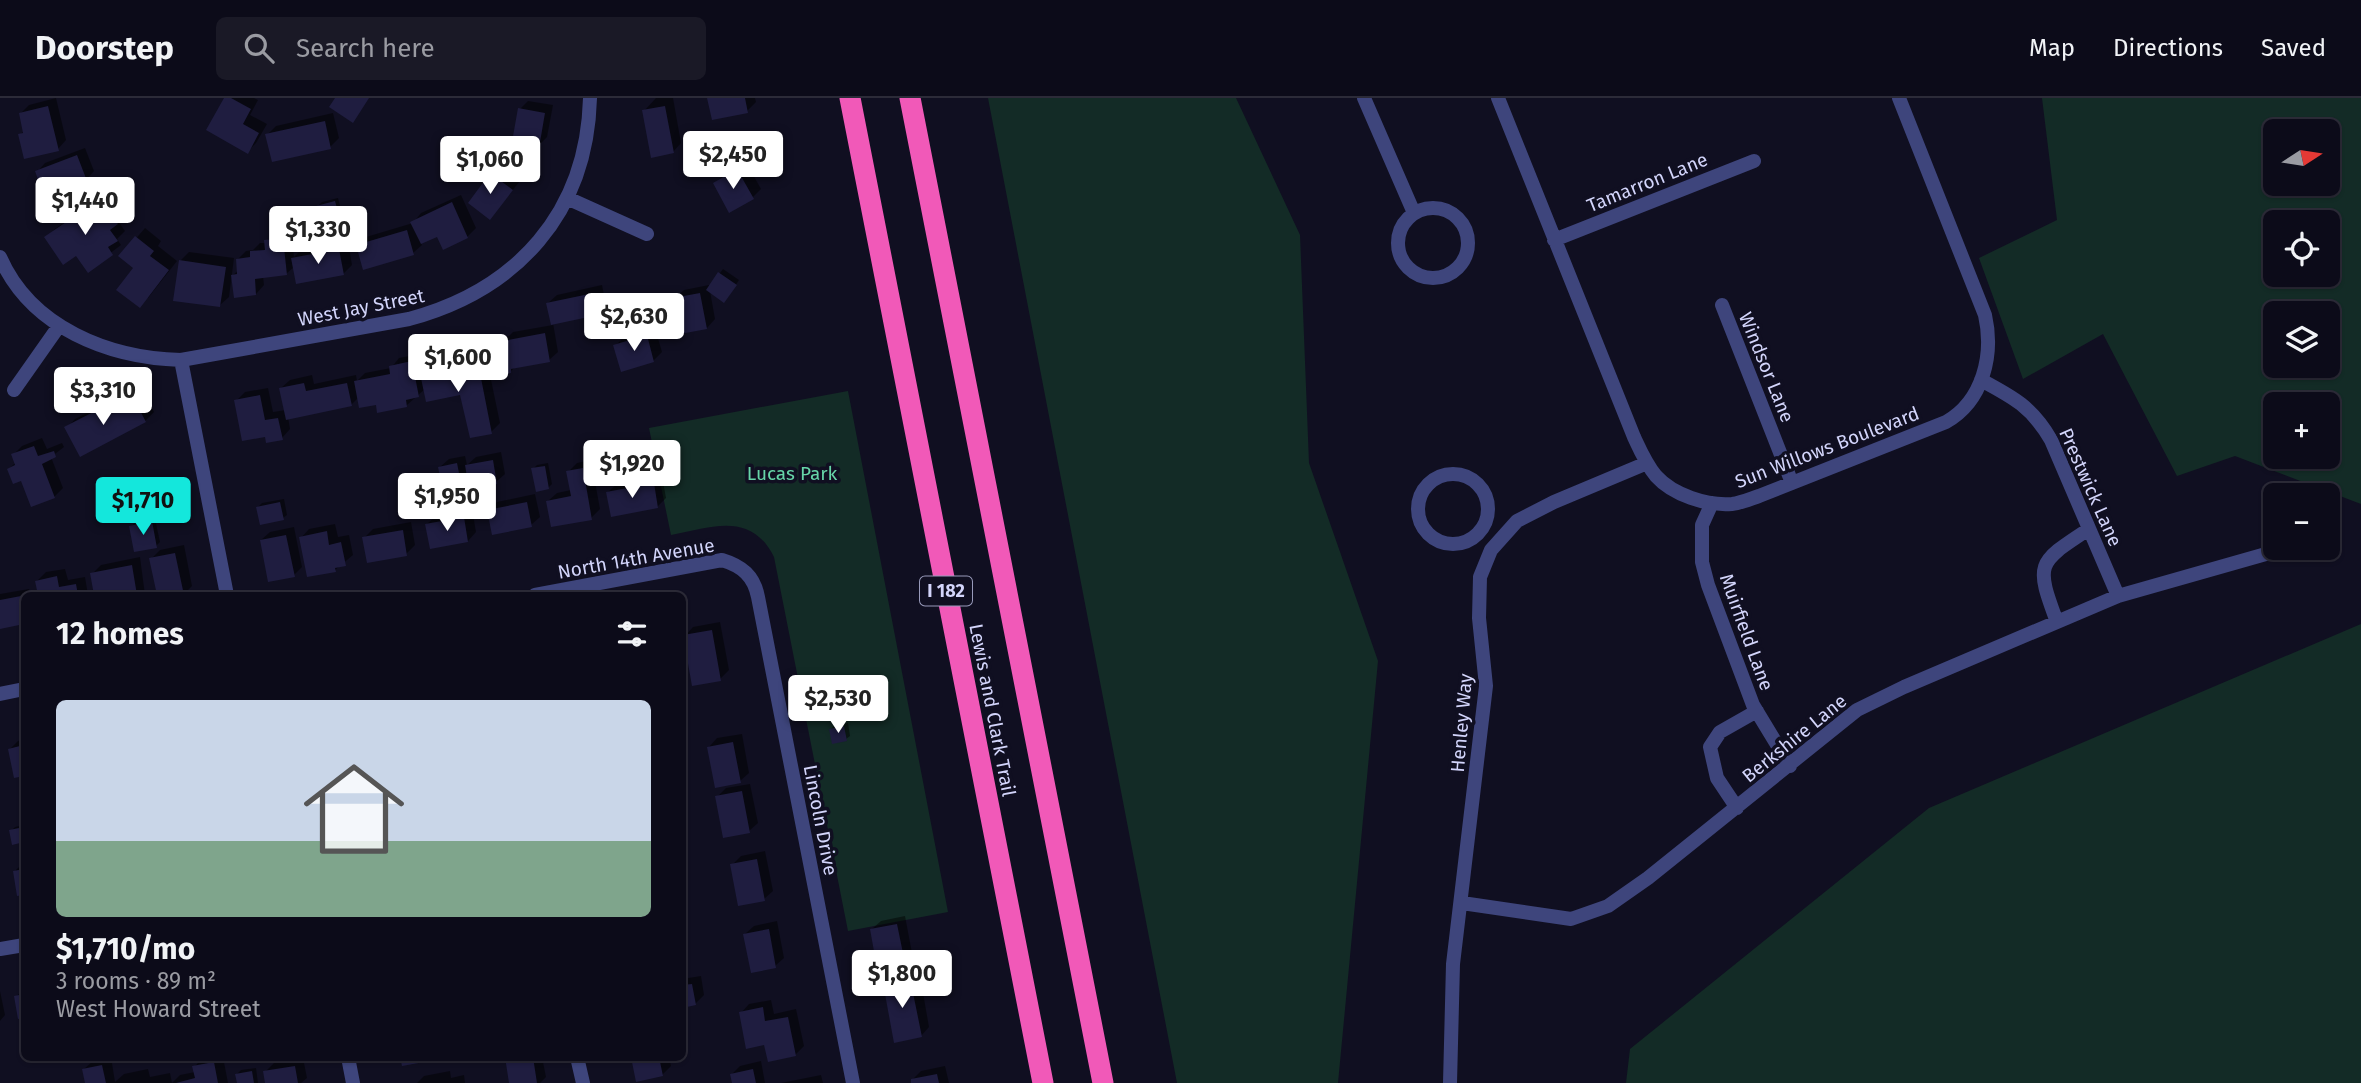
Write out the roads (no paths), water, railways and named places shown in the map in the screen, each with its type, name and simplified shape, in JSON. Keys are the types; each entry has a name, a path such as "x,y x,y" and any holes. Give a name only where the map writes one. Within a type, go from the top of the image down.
{"highway":[{"name":"Lewis and Clark Trail","path":"850,98 1043,1083"},
{"name":"Lewis and Clark Trail","path":"910,98 1103,1083"}],"street":[{"name":"West Jay Street","path":"0,257 16,285 59,326 78,337 127,354 153,359 181,360 437,312 489,286 519,262 550,226 567,198 584,147 590,98"},
{"path":"1364,98 1414,213"},
{"name":"Sun Willows Boulevard","path":"1497,98 1634,437 1647,463 1667,486 1712,503 1733,504 1946,422 1960,414 1972,400 1981,380 1989,351 1985,315 1899,98"},
{"name":"Tamarron Lane","path":"1554,240 1754,160"},
{"path":"567,198 647,234"},
{"path":"1436,208 1456,216 1467,236 1468,247 1458,268 1438,278 1426,278 1405,265 1399,255 1397,243 1405,221 1414,213 1436,208"},
{"name":"Windsor Lane","path":"1722,305 1792,483"},
{"path":"13,390 59,326"},
{"path":"181,360 226,592"},
{"name":"Prestwick Lane","path":"1981,380 2026,406 2040,420 2051,439 2118,596"},
{"name":"Henley Way","path":"1450,1083 1453,964 1486,686 1479,618 1480,577 1491,550 1517,521 1554,502 1647,463"},
{"path":"1456,473 1467,476 1477,482 1484,491 1488,502 1485,524 1479,533 1458,544 1435,539 1420,521 1420,497 1434,478 1456,473"},
{"name":"Muirfield Lane","path":"1712,503 1702,525 1702,562 1757,712 1790,766"},
{"path":"1485,524 1500,537"},
{"path":"2057,622 2044,587 2043,569 2052,554 2089,529"},
{"name":"Berkshire Lane","path":"1462,903 1571,919 1608,906 1737,808 1857,710 1904,687 2118,596 2263,555"},
{"name":"North 14th Avenue","path":"551,592 722,560 742,569"},
{"name":"Lincoln Drive","path":"742,569 756,586 853,1083"},
{"path":"0,694 21,690"},
{"path":"1737,808 1717,778 1710,747 1720,732 1757,712"},
{"path":"0,949 21,946"},
{"path":"349,1061 353,1083"},
{"path":"579,1061 583,1083"}],"park label":[{"name":"Lucas Park","path":"792,473"}]}
